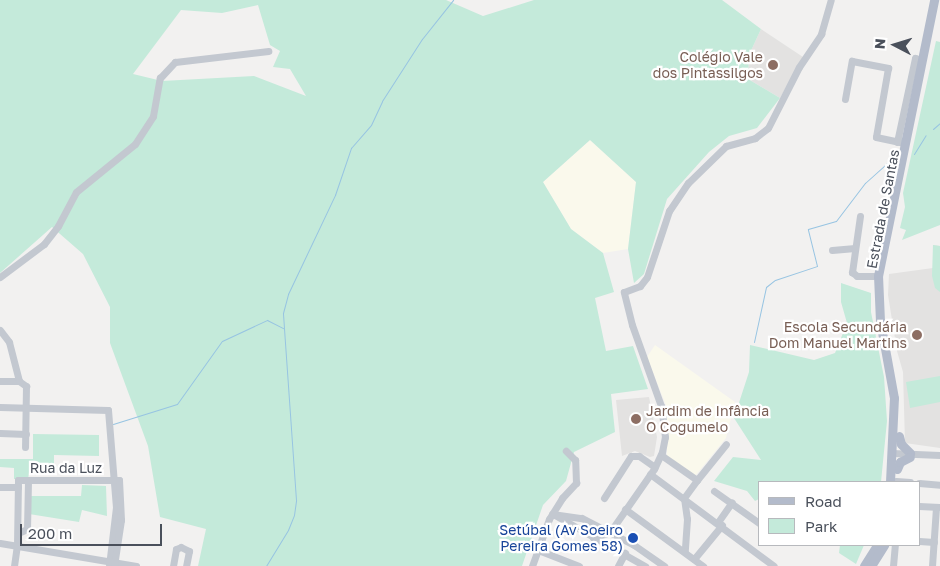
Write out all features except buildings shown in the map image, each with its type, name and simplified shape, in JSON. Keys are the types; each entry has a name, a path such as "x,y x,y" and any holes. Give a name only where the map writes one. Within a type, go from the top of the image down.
{"main road":[{"name":"Estrada de Santas","path":"895,454 894,398 880,321 878,276 901,142 922,60 934,0"},
{"name":"Estrada de Santas","path":"895,454 899,436 899,390 885,317 885,271 940,0"},
{"path":"894,481 900,462 910,455 901,444 899,436"},
{"path":"895,454 897,469"},
{"path":"894,481 895,454"},
{"path":"864,566 876,546"},
{"path":"871,566 883,546"}],"street":[{"path":"593,538 610,532 655,467 661,455 665,437 662,406 632,325 624,292 640,286 647,277 669,211 688,183 726,146 755,138 768,128 799,68 821,34 831,0"},
{"path":"0,277 44,244 58,226 76,192 135,144 153,116 160,78 171,66 181,60 268,52"},
{"path":"845,99 852,61 888,68 876,138 901,142"},
{"path":"860,216 853,274 878,276"},
{"path":"832,250 855,248"},
{"path":"0,330 9,342 20,381 26,386 26,447"},
{"path":"0,381 20,381"},
{"path":"0,407 102,408 109,415 115,522 112,564"},
{"path":"0,434 26,434"},
{"path":"685,551 687,514 684,498 726,444"},
{"path":"532,566 552,514 576,483 575,460 566,451"},
{"path":"895,454 940,455"},
{"path":"661,455 697,480"},
{"path":"910,455 940,460"},
{"path":"604,498 631,456 639,456 655,467"},
{"path":"650,474 720,523 761,563 774,566"},
{"path":"18,533 27,530 28,480"},
{"name":"Rua da Luz","path":"0,487 28,480 114,480"},
{"path":"920,483 940,485"},
{"path":"14,566 18,545 18,484"},
{"path":"714,491 758,522"},
{"path":"694,559 720,523 732,502"},
{"path":"920,506 938,507 932,566"},
{"path":"625,509 703,566"},
{"path":"552,514 582,518 610,532 664,566"},
{"path":"552,514 576,530 624,553 645,566"},
{"path":"576,530 573,521 582,518"},
{"path":"920,541 934,542"},
{"path":"0,543 112,564 136,566"},
{"path":"893,566 895,546"},
{"path":"173,566 176,549 181,547 189,551 186,566"},
{"path":"538,550 580,566"},
{"path":"618,566 624,553"}],"shaded area":[{"name":"Colégio Vale dos Pintassilgos","path":"761,29 803,57 780,98 748,79 749,55"},
{"path":"590,140 636,182 628,249 603,253 571,229 543,182"},
{"name":"Escola Secundária Dom Manuel Martins","path":"933,245 940,246 940,448 905,443 903,372 897,351 888,295 889,274 933,268"},
{"path":"655,345 735,402 726,438 695,476 667,456 667,408 647,357"},
{"name":"Jardim de Infância O Cogumelo","path":"649,397 657,437 654,456 650,457 635,451 622,456 616,400"}],"green space":[{"path":"0,0 446,0 483,16 534,0 722,0 761,29 749,55 748,79 780,98 757,128 729,136 709,152 667,199 644,274 634,283 628,249 636,182 590,140 543,182 571,229 603,253 614,292 595,298 606,351 633,346 648,389 611,394 615,432 574,452 566,481 543,505 522,566 198,566 206,529 160,517 148,446 110,343 110,307 83,254 52,227 0,273","holes":["258,5 270,45 280,51 273,67 290,69 306,96 254,76 162,81 133,74 181,10 222,13"]},
{"path":"936,41 940,42 940,225 902,240 906,230 900,228 905,207 903,193"},
{"path":"933,245 940,246 940,292 935,288 932,276"},
{"path":"841,283 871,293 871,312 884,377 887,421 881,481 758,481 758,500 755,501 747,491 714,481 733,457 761,460 734,418 749,372 750,345 814,360 835,353 847,323 841,302"},
{"path":"940,376 940,402 910,408 906,382"},
{"path":"33,434 99,435 99,456 54,455 54,472 29,472 28,480 14,479 14,468 0,467 0,459 33,459"},
{"path":"82,485 106,486 107,516 82,510 79,522 29,514 30,496 81,496"},
{"path":"840,546 864,546 856,564 839,553"}],"waterway":[{"path":"266,566 288,530 294,515 296,500 283,313 288,294 335,195 351,148 371,125 382,101 422,39 453,0"},
{"path":"933,129 940,123"},
{"path":"914,154 926,135"},
{"path":"754,342 766,287 775,280 817,266 808,229 836,221 865,183 893,158"},
{"path":"113,424 177,404 222,341 267,320 283,328"}],"place":[{"name":"Colégio Vale dos Pintassilgos","path":"773,65"},
{"name":"Escola Secundária Dom Manuel Martins","path":"917,335"},
{"name":"Jardim de Infância O Cogumelo","path":"636,419"},
{"name":"Setúbal (Av Soeiro Pereira Gomes 58)","path":"633,538"}]}
